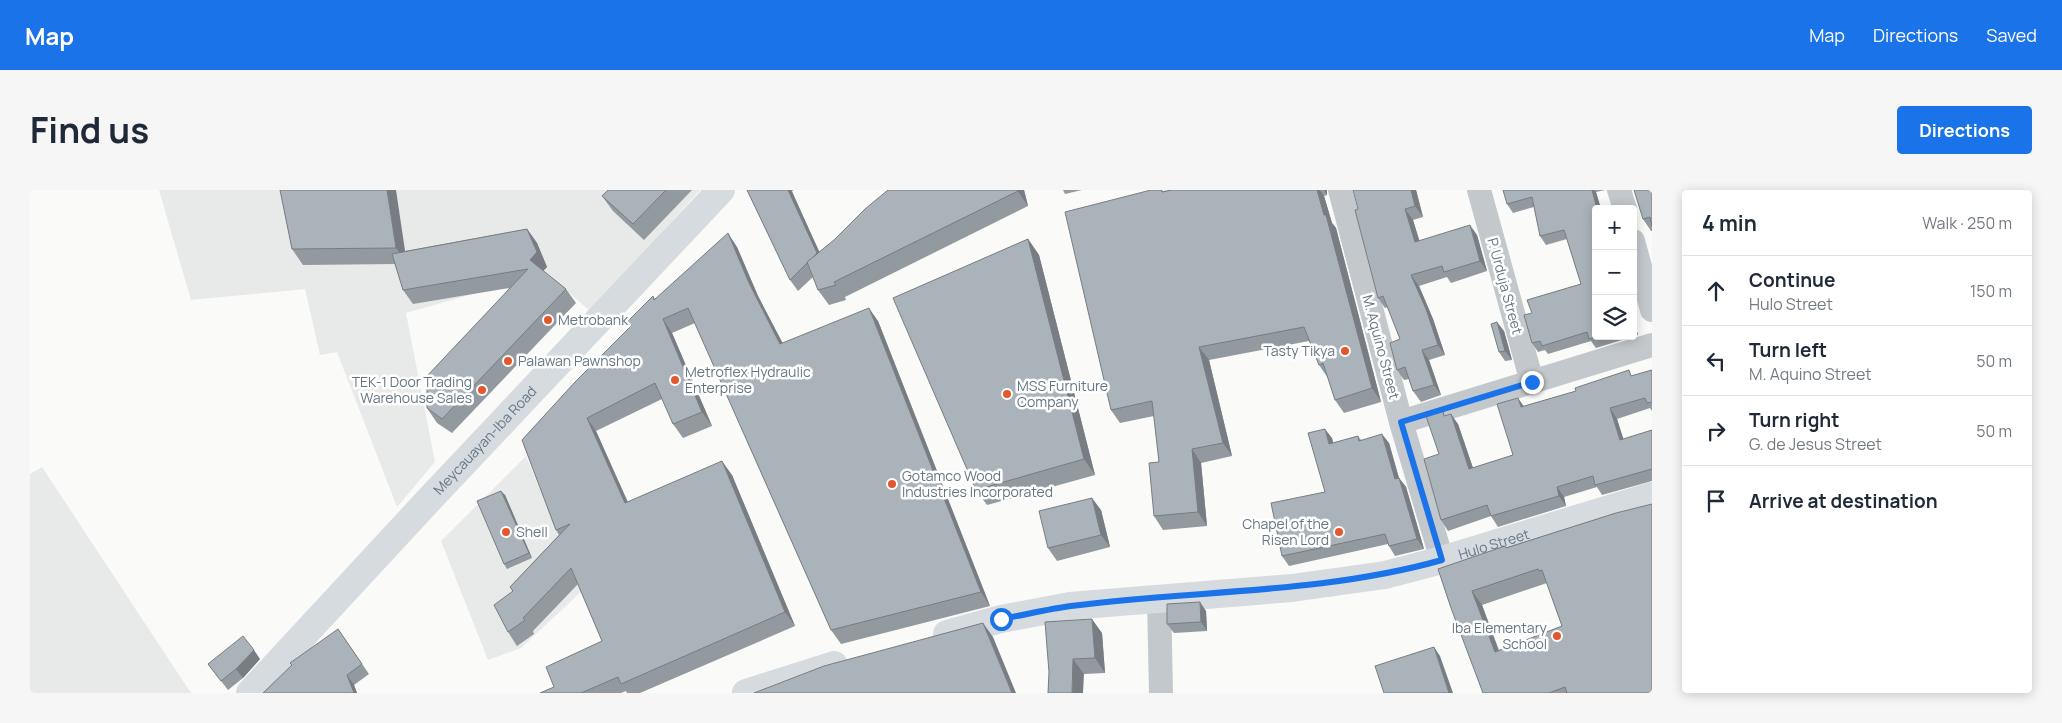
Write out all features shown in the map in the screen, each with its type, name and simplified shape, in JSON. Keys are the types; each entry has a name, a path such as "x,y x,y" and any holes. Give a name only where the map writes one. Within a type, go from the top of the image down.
{"street":[{"name":"Meycauayan-Iba Road","path":"250,693 721,190"},
{"name":"M. Aquino Street","path":"1340,190 1401,422 1442,560"},
{"name":"P. Urduja Street","path":"1479,190 1532,382"},
{"path":"1619,190 1623,205"},
{"path":"1635,250 1652,310"},
{"path":"1401,422 1652,345"},
{"name":"Hulo Street","path":"925,640 1001,619 1070,606 1159,597 1292,588 1393,573 1442,560 1652,496"},
{"path":"1159,597 1161,693"},
{"path":"746,693 858,658"}],"shaded area":[{"path":"159,190 700,190 591,312 547,273 406,313 435,462 397,507 337,352 320,355 305,289 191,300"},
{"path":"526,456 582,591 521,648 488,660 441,541"},
{"path":"42,467 191,693 30,693 30,474"}],"building":[{"path":"280,190 387,190 396,248 292,249"},
{"path":"608,190 666,190 633,224 602,196"},
{"path":"747,190 788,190 817,253 790,280"},
{"path":"888,190 1018,191 834,282 836,285 818,290 807,262"},
{"path":"1151,190 1161,190 1162,192 1172,190 1317,190 1324,215 1326,215 1372,388 1335,400 1323,363 1319,365 1304,327 1199,347 1223,443 1192,449 1198,512 1154,516 1149,463 1159,462 1152,401 1111,410 1065,212"},
{"path":"1353,190 1411,190 1415,206 1405,209 1415,242 1470,225 1480,261 1444,272 1442,266 1411,275 1426,309 1438,345 1422,350 1434,385 1413,391 1405,367 1397,370 1390,343 1400,339 1383,296 1378,298 1355,210 1358,209"},
{"path":"1503,190 1592,190 1596,205 1592,205 1592,338 1589,339 1587,332 1542,346 1540,341 1532,343 1524,315 1532,313 1527,300 1581,284 1564,230 1540,236 1532,197 1507,204"},
{"path":"1634,190 1652,190 1652,226 1650,217 1643,219"},
{"path":"527,229 537,252 530,260 566,289 442,419 427,408 427,376 528,269 403,290 392,254"},
{"path":"728,233 749,283 780,344 869,308 981,592 831,630 688,308 663,319 702,412 673,424 655,383 587,418 625,503 722,461 785,612 621,684 618,677 581,693 540,693 554,687 546,667 602,641 571,568 523,618 525,620 508,632 494,605 513,591 510,587 570,524 556,530 522,440 575,382 631,326 628,321 653,296 654,300"},
{"name":"MSS Furniture Company","path":"1028,239 1084,459 976,490 893,298"},
{"path":"1497,322 1505,351 1499,352 1491,324"},
{"path":"1629,370 1631,376 1652,370 1652,402 1647,403 1645,398 1610,408 1620,440 1652,430 1652,469 1595,485 1593,476 1557,487 1559,496 1491,516 1487,505 1441,520 1424,459 1439,454 1426,416 1443,411 1444,416 1451,414 1469,469 1513,455 1497,404 1518,398 1521,407 1576,391 1575,388"},
{"path":"1325,429 1329,444 1358,436 1359,441 1382,434 1395,479 1399,478 1417,539 1389,546 1385,534 1282,556 1271,503 1325,492 1308,433"},
{"name":"Shell","path":"501,491 529,553 504,564 477,501"},
{"path":"1092,498 1101,535 1048,548 1039,511"},
{"name":"Iba Elementary School","path":"1652,504 1652,693 1567,693 1565,687 1549,693 1483,693 1438,569 1505,546 1506,548 1616,513","holes":["1538,569 1539,571 1542,570 1562,626 1495,652 1472,591"]},
{"path":"1200,602 1201,622 1167,624 1167,604"},
{"path":"1092,619 1095,658 1073,659 1072,693 1048,693 1049,672 1045,622"},
{"path":"983,623 1012,693 754,693 824,666"},
{"path":"338,629 362,664 347,675 354,693 263,693 292,665 290,663"},
{"path":"243,636 254,650 236,669 221,681 208,664"},
{"path":"1434,647 1449,693 1384,693 1375,666"}],"place":[{"name":"Metrobank","path":"548,320"},
{"name":"Tasty Tikya","path":"1345,351"},
{"name":"Palawan Pawnshop","path":"508,361"},
{"name":"Metroflex Hydraulic Enterprise","path":"675,380"},
{"name":"TEK-1 Door Trading Warehouse Sales","path":"482,390"},
{"name":"MSS Furniture Company","path":"1007,394"},
{"name":"Gotamco Wood Industries Incorporated","path":"892,484"},
{"name":"Shell","path":"506,532"},
{"name":"Chapel of the Risen Lord","path":"1339,532"},
{"name":"Iba Elementary School","path":"1557,636"}],"route":[{"path":"1001,619 1070,606 1159,597 1292,588 1360,579 1385,575 1442,560 1401,422 1532,382"}]}
